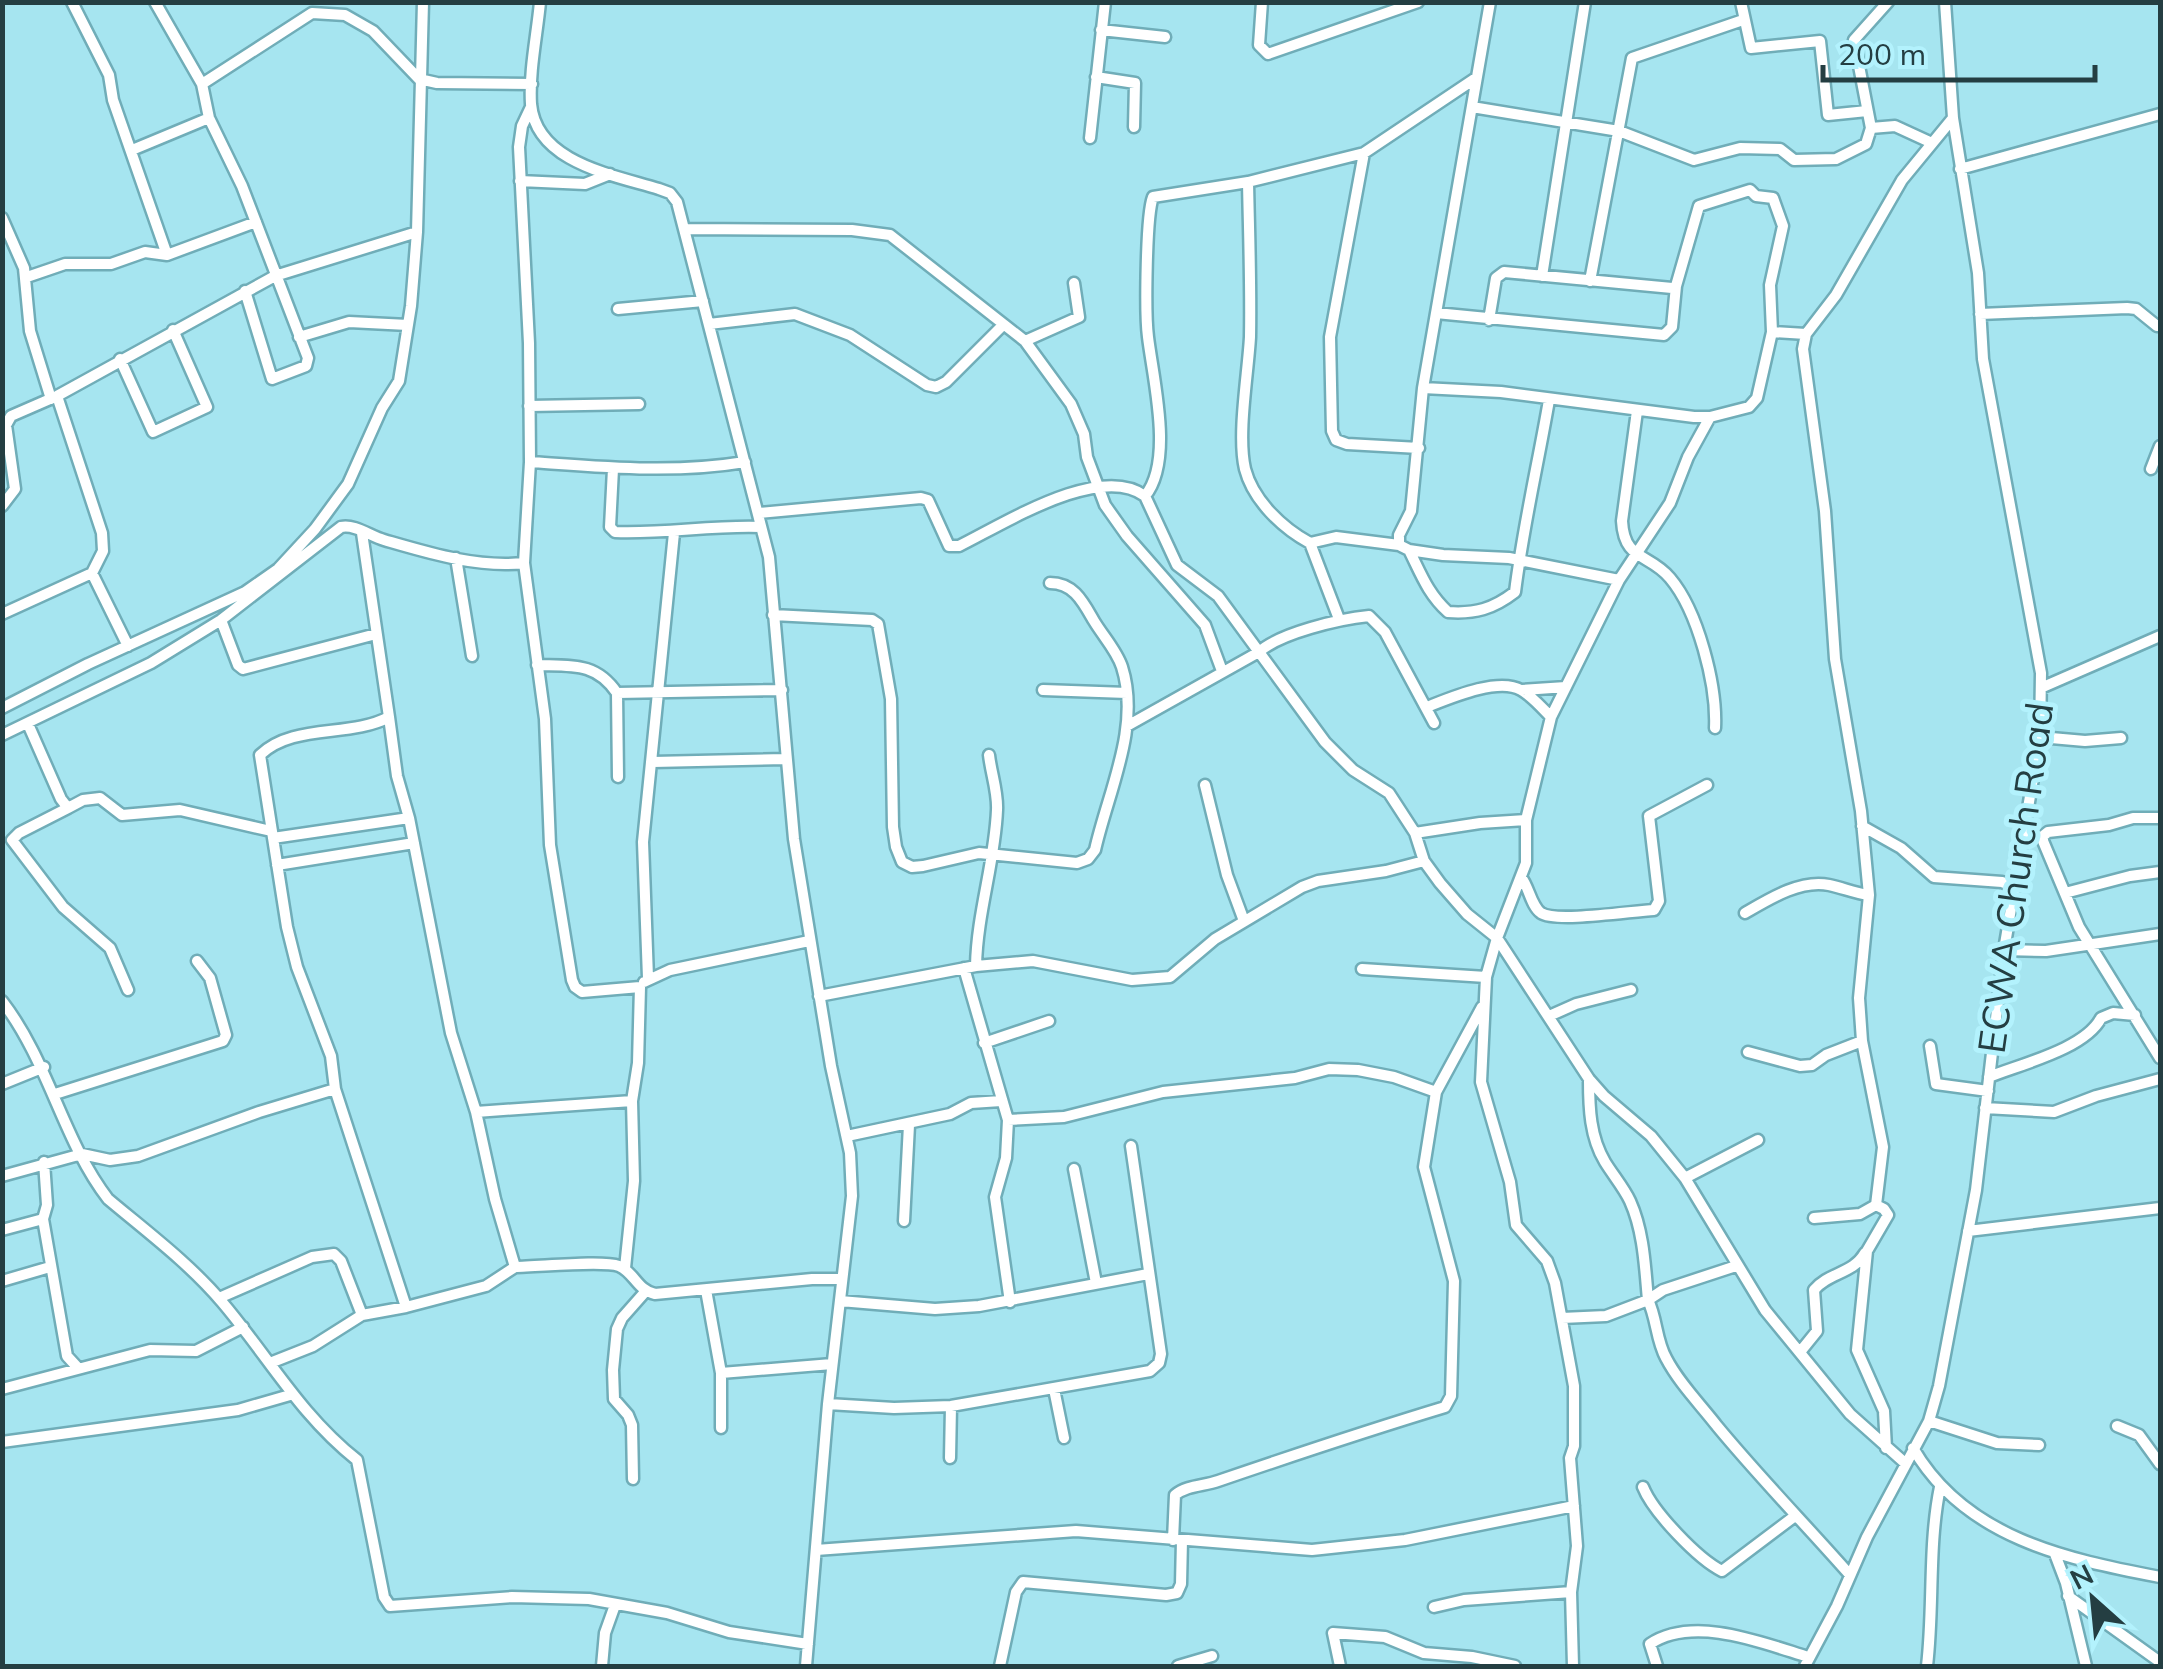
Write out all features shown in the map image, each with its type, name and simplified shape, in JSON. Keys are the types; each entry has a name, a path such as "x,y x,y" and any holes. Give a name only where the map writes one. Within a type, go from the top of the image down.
{"street":[{"path":"72,2 109,75 113,100 167,255"},
{"path":"155,2 202,84 210,118 256,222 308,362 272,379 244,291"},
{"path":"304,2 312,14"},
{"path":"2,708 245,592 278,569 315,529 348,484 382,408 396,388 408,325 416,232 423,2"},
{"path":"540,2 531,107 537,124 555,148 590,168 670,193 677,202 769,557 785,758 809,941 846,1136 852,1196 828,1404 806,1666"},
{"path":"1090,138 1104,2"},
{"path":"1262,2 1259,45 1268,54 1418,2"},
{"path":"1490,2 1423,388 1411,511 1399,535 1421,578 1448,612 1473,614 1516,592 1549,400"},
{"path":"1542,276 1585,2"},
{"path":"1741,2 1751,48 1820,41 1828,115 1867,111"},
{"path":"1472,107 1619,131 1694,160 1740,148 1780,149 1794,160 1836,159 1866,144 1871,128 1854,40 1888,2"},
{"name":"ECWA Church Road","path":"1806,1662 1929,1422 1968,1231 2004,950 2040,737 2043,687 2009,490 1988,395 1970,214 1953,118 1945,2"},
{"path":"202,84 312,14 345,15 373,30 419,79 438,83 532,84"},
{"path":"1590,281 1632,58 1743,20"},
{"path":"1102,30 1165,37"},
{"path":"1096,77 1135,83 1134,127"},
{"path":"1144,496 1153,486 1159,446 1156,377 1148,334 1150,202 1156,194 1248,182 1364,153 1476,78"},
{"path":"531,107 522,126 520,180 530,462 524,563 544,719 550,845 572,980 582,992 644,982 670,970 809,941"},
{"path":"1960,169 2158,115 2160,128"},
{"path":"132,150 210,118"},
{"path":"1876,1205 1883,1148 1862,1041 1859,998 1868,895 1862,826 1835,659 1825,511 1803,348 1806,334 1836,296 1902,180 1953,118"},
{"path":"1871,128 1895,126 1932,143"},
{"path":"1364,153 1330,338 1332,431 1336,440 1347,444 1419,448"},
{"path":"520,180 585,184 610,174"},
{"path":"1248,182 1250,335 1245,467 1253,488 1274,516 1310,543 1340,619"},
{"path":"1423,388 1501,392 1637,412 1710,417 1743,410 1753,404 1772,332 1770,285 1784,226 1772,197 1758,197 1750,190 1699,206 1676,286 1672,327 1664,335 1436,313"},
{"path":"2,614 92,573 103,551 102,533 30,331 27,277 3,220"},
{"path":"27,277 65,264 111,264 145,252 167,255 256,222"},
{"path":"684,228 852,230 890,235 1026,341 1071,404 1105,505 1205,625 1222,670"},
{"path":"2,506 15,489 7,420 275,276 416,232"},
{"path":"1489,320 1498,274 1676,286"},
{"path":"1026,341 1079,318 1074,283"},
{"path":"618,308 703,301"},
{"path":"1980,314 2126,308 2142,312 2158,326"},
{"path":"709,324 794,314 850,335 926,385 936,387 946,382 1003,326"},
{"path":"299,337 349,322 408,325"},
{"path":"120,359 153,432 207,406 174,330"},
{"path":"1772,332 1806,334"},
{"path":"528,406 639,404"},
{"path":"1637,412 1622,537 1627,547 1672,579 1694,623 1716,706 1715,728"},
{"path":"1573,1666 1571,1592 1577,1546 1570,1458 1574,1446 1574,1386 1548,1261 1516,1225 1510,1182 1482,1082 1486,977 1526,863 1526,820 1552,717 1619,580 1670,502 1688,456 1710,417"},
{"path":"2151,469 2160,446"},
{"path":"530,462 613,469 703,469 745,462"},
{"path":"613,469 610,526 616,532 762,527"},
{"path":"759,513 921,498 928,500 949,546 959,546 1064,496 1098,485 1115,485 1144,496 1177,565 1218,596 1325,742 1353,770 1389,792 1415,834 1424,860 1467,914 1497,938 1589,1079 1651,1136 1685,1178 1765,1310 1850,1414 1906,1463"},
{"path":"2,735 150,663 222,620 341,527 351,525 362,533 427,553 486,563 524,563"},
{"path":"362,533 398,776 451,1033 476,1112 494,1199 516,1266"},
{"path":"625,1268 634,1182 632,1101 644,982 643,842 674,533"},
{"path":"1310,543 1336,537 1443,556 1519,560 1619,580"},
{"path":"456,558 472,656"},
{"path":"92,573 128,646"},
{"path":"772,616 872,620 878,624 890,699 893,826 902,862 923,866 955,857 993,853 1077,863 1088,859 1095,850 1128,726 1127,693 1122,664 1080,597 1063,583 1050,582"},
{"path":"1128,726 1259,652 1272,640 1328,626 1340,619 1368,616 1385,632 1434,723"},
{"path":"222,620 238,665 243,669 376,634"},
{"path":"2043,687 2160,636"},
{"path":"538,666 577,666 605,676 617,693 618,777"},
{"path":"1427,707 1466,692 1498,686 1522,690 1566,687"},
{"path":"617,693 782,690"},
{"path":"1043,690 1127,693"},
{"path":"1522,690 1552,717"},
{"path":"389,716 284,740 264,750 259,764 297,967 331,1056 334,1089 406,1307"},
{"path":"28,724 68,808"},
{"path":"2040,737 2120,738"},
{"path":"989,755 997,802 993,853 970,967 984,1044 1008,1120 1006,1158 994,1197 1010,1302"},
{"path":"653,762 785,758"},
{"path":"1522,878 1536,907 1552,917 1654,910 1658,902 1649,816 1707,784"},
{"path":"1205,785 1226,874 1244,921"},
{"path":"128,990 110,948 63,907 12,840 28,828 83,800 100,798 122,815 180,810 272,834 409,818"},
{"path":"2043,836 2133,818 2160,818"},
{"path":"1415,834 1526,820"},
{"path":"2026,821 2043,836 2079,927 2160,1058"},
{"path":"1862,826 1892,842 1934,876 2002,882 2015,887"},
{"path":"277,865 414,843"},
{"path":"819,996 970,967 1033,962 1132,980 1170,978 1215,939 1318,881 1386,871 1424,860"},
{"path":"2065,893 2160,872"},
{"path":"1745,912 1779,894 1808,886 1827,884 1868,895"},
{"path":"2004,950 2046,951 2160,934"},
{"path":"54,1094 223,1041 226,1035 210,978 197,961"},
{"path":"1362,969 1486,977"},
{"path":"1549,1016 1576,1004 1631,990"},
{"path":"2,1001 21,1025 44,1067 94,1181 219,1298 290,1395 357,1460 384,1597 390,1606 512,1597 589,1599 667,1613 729,1632 808,1644"},
{"path":"1000,1666 1016,1592 1023,1582 1166,1595 1177,1592 1181,1584 1175,1495 1182,1489 1446,1407 1451,1396 1454,1281 1424,1167 1436,1092 1484,1004"},
{"path":"1990,1076 2082,1040 2096,1028 2100,1018 2135,1015"},
{"path":"984,1044 1050,1021"},
{"path":"2147,1037 2160,1032"},
{"path":"1748,1052 1800,1066 1812,1065 1862,1041"},
{"path":"1930,1046 1936,1084 1988,1091"},
{"path":"2,1084 44,1067"},
{"path":"1008,1120 1064,1117 1163,1092 1295,1078 1329,1069 1394,1077 1436,1092"},
{"path":"1589,1079 1589,1115 1602,1158 1630,1200 1638,1224 1648,1300 1657,1340 1667,1361 1747,1464 1850,1575"},
{"path":"1986,1108 2054,1112 2160,1079"},
{"path":"2,1176 82,1154 110,1160 138,1156 334,1089"},
{"path":"476,1112 632,1101"},
{"path":"846,1136 909,1125 950,1114 971,1103 1001,1101"},
{"path":"904,1222 909,1125"},
{"path":"1685,1178 1758,1140"},
{"path":"828,1404 951,1406 1150,1371 1159,1364 1161,1354 1131,1146"},
{"path":"44,1162 48,1178 43,1219 50,1267 66,1356 78,1368"},
{"path":"1074,1168 1096,1283"},
{"path":"1814,1218 1860,1214 1876,1205"},
{"path":"1800,1352 1817,1331 1814,1290 1820,1283 1859,1264 1884,1227 1888,1216 1876,1205"},
{"path":"1968,1231 2160,1208"},
{"path":"2,1230 43,1219"},
{"path":"1867,1250 1858,1350 1884,1412 1886,1449"},
{"path":"219,1298 312,1257 334,1254 341,1261 362,1315"},
{"path":"270,1363 313,1346 362,1315 486,1286 516,1266 608,1263 625,1268 645,1292"},
{"path":"1562,1318 1606,1316 1663,1290 1736,1266"},
{"path":"2,1281 50,1267"},
{"path":"840,1301 934,1309 1010,1302 1148,1274"},
{"path":"633,1480 632,1426 628,1414 614,1398 613,1370 617,1329 645,1292 842,1279"},
{"path":"706,1290 721,1372 721,1428"},
{"path":"2,1389 150,1350 196,1351 243,1327"},
{"path":"721,1372 832,1364"},
{"path":"1054,1390 1064,1438"},
{"path":"2,1442 238,1410 290,1395"},
{"path":"950,1458 951,1406"},
{"path":"1929,1422 1998,1443 2040,1445"},
{"path":"2118,1426 2139,1434 2160,1464"},
{"path":"1913,1448 1940,1487 1995,1529 2054,1554 2160,1577"},
{"path":"1643,1487 1649,1504 1722,1572 1795,1516"},
{"path":"1927,1666 1934,1518 1940,1487"},
{"path":"816,1550 1076,1531 1281,1550 1355,1547 1574,1506"},
{"path":"2054,1554 2086,1666"},
{"path":"1434,1608 1464,1600 1571,1592"},
{"path":"2068,1596 2160,1662"},
{"path":"602,1666 605,1633 615,1605"},
{"path":"1657,1666 1650,1644 1664,1636 1703,1631 1806,1662"},
{"path":"1340,1666 1334,1633 1341,1632 1385,1637 1424,1653 1515,1666"},
{"path":"1178,1666 1212,1656"}]}
